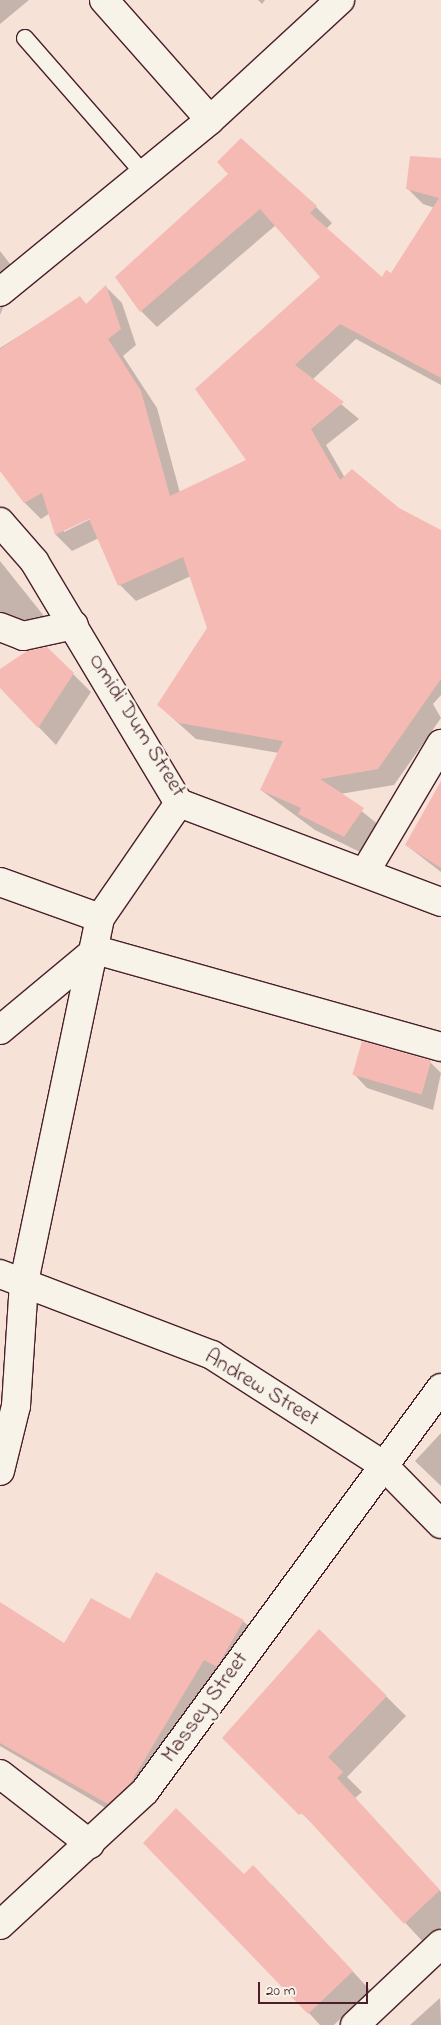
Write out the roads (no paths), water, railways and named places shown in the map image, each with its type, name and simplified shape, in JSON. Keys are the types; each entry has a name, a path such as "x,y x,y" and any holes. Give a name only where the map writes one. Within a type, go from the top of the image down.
{"street":[{"path":"104,0 210,120"},
{"path":"0,292 210,120 340,0"},
{"name":"Omidi Dum Street","path":"0,522 34,562 74,625 179,803 441,902"},
{"path":"0,627 23,636 74,625"},
{"path":"364,872 441,744"},
{"path":"0,1471 16,1406 12,1278 96,950 100,918 179,803"},
{"path":"0,882 100,918"},
{"path":"0,1030 96,950"},
{"path":"96,950 441,1047"},
{"name":"Andrew Street","path":"12,1278 212,1355 382,1464 441,1524"},
{"name":"Massey Street","path":"0,1926 145,1791 382,1464 441,1388"},
{"path":"0,1774 90,1844"},
{"path":"355,2025 441,1944"}],"lane":[{"path":"24,38 144,174"}]}
